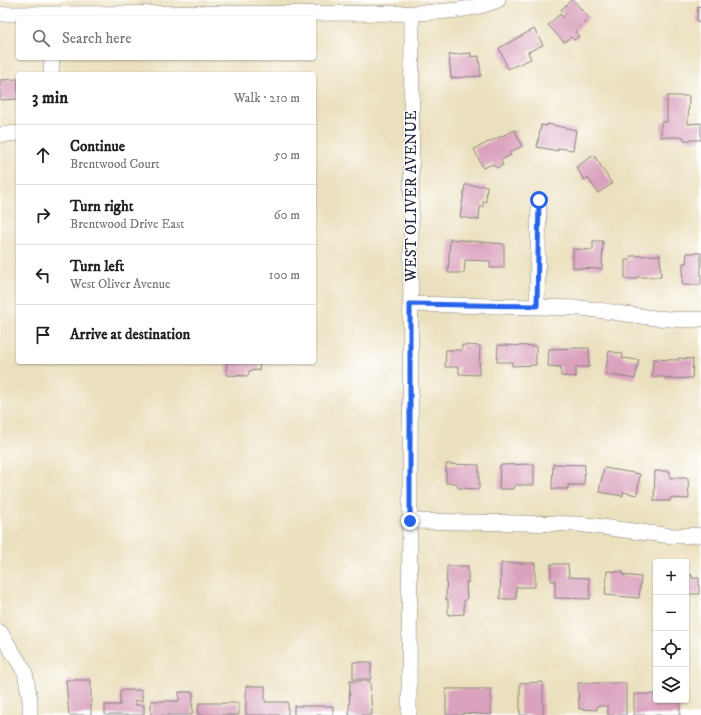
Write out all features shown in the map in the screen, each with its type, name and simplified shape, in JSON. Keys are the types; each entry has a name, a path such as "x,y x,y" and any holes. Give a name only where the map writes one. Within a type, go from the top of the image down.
{"street":[{"path":"0,14 21,7 53,16 412,13 472,9 498,0"},
{"name":"WEST OLIVER AVENUE","path":"409,715 412,13"},
{"path":"51,72 52,60"},
{"path":"0,135 16,133"},
{"path":"537,306 539,200"},
{"path":"410,304 537,306 608,311 658,320 701,319"},
{"path":"410,521 578,524 672,536 701,535"},
{"path":"0,632 25,672 30,700 30,715"}],"building":[{"path":"571,0 573,0 589,18 575,32 579,36 574,40 571,37 564,42 548,25 560,14 563,17 566,14 561,10"},
{"path":"698,6 701,7 701,23 697,22"},
{"path":"534,29 543,45 528,52 531,59 508,69 499,48"},
{"path":"471,53 471,57 479,56 481,76 451,78 449,55"},
{"path":"16,79 16,99 0,100 0,80"},
{"path":"667,96 689,96 688,124 701,123 701,140 684,140 684,137 661,137 661,122 667,122"},
{"path":"547,124 576,130 573,150 558,148 558,151 537,147 541,125 547,126"},
{"path":"515,130 522,146 509,153 511,155 501,160 503,165 496,168 493,164 483,168 474,149"},
{"path":"594,155 612,184 598,193 588,178 584,180 576,167"},
{"path":"465,185 487,186 486,202 483,202 483,207 480,207 479,220 460,217"},
{"path":"450,239 504,244 504,268 490,268 490,261 465,260 464,273 448,273"},
{"path":"593,241 603,241 602,269 573,268 573,249 593,250"},
{"path":"687,253 701,253 701,285 682,285 683,263 686,263"},
{"path":"660,255 661,277 637,277 636,279 625,279 625,260 630,260 631,256"},
{"path":"462,345 480,346 479,375 459,374 459,367 445,367 446,350 462,350"},
{"path":"498,345 536,346 536,365 512,366 512,362 497,362"},
{"path":"589,348 589,367 576,367 576,377 561,376 561,367 548,366 549,349"},
{"path":"609,351 623,354 622,358 639,360 635,379 605,374"},
{"path":"678,358 693,359 692,378 666,379 666,377 652,377 653,359 678,360"},
{"path":"227,364 260,364 259,370 249,371 248,376 226,375"},
{"path":"446,464 479,465 479,489 458,488 457,483 446,483"},
{"path":"534,464 534,485 515,485 514,489 499,489 500,465"},
{"path":"553,464 585,465 584,485 568,485 568,489 552,489"},
{"path":"604,468 640,474 637,495 623,492 623,496 599,492"},
{"path":"655,471 670,471 670,478 688,478 689,499 670,498 670,501 654,501"},
{"path":"501,563 535,563 535,587 516,587 516,599 500,599"},
{"path":"551,564 568,564 569,577 589,578 590,599 555,598 555,580 551,581"},
{"path":"447,566 468,566 468,583 466,582 467,600 464,600 464,614 448,615 448,599 446,600"},
{"path":"607,571 623,572 623,575 641,577 639,598 605,595"},
{"path":"689,575 692,575 692,578 699,578 699,594 689,594"},
{"path":"353,662 371,662 371,679 353,679"},
{"path":"66,680 91,680 91,715 69,715"},
{"path":"350,681 370,681 372,715 349,715"},
{"path":"543,682 543,715 520,715 520,683"},
{"path":"578,683 626,683 626,715 608,715 608,706 597,706 597,710 579,709"},
{"path":"246,686 265,686 265,702 288,702 288,715 246,715"},
{"path":"446,689 491,689 491,715 463,713 463,715 446,715"},
{"path":"120,690 142,690 142,701 135,700 135,705 144,705 144,715 105,715 105,705 120,705"},
{"path":"179,692 193,692 192,715 151,715 151,701 179,701"},
{"path":"634,694 653,694 653,703 680,703 680,715 634,715"},
{"path":"199,703 239,703 239,715 198,715"},
{"path":"294,706 333,706 333,715 294,715"}],"route":[{"path":"410,521 410,304 537,306 539,200"}]}
